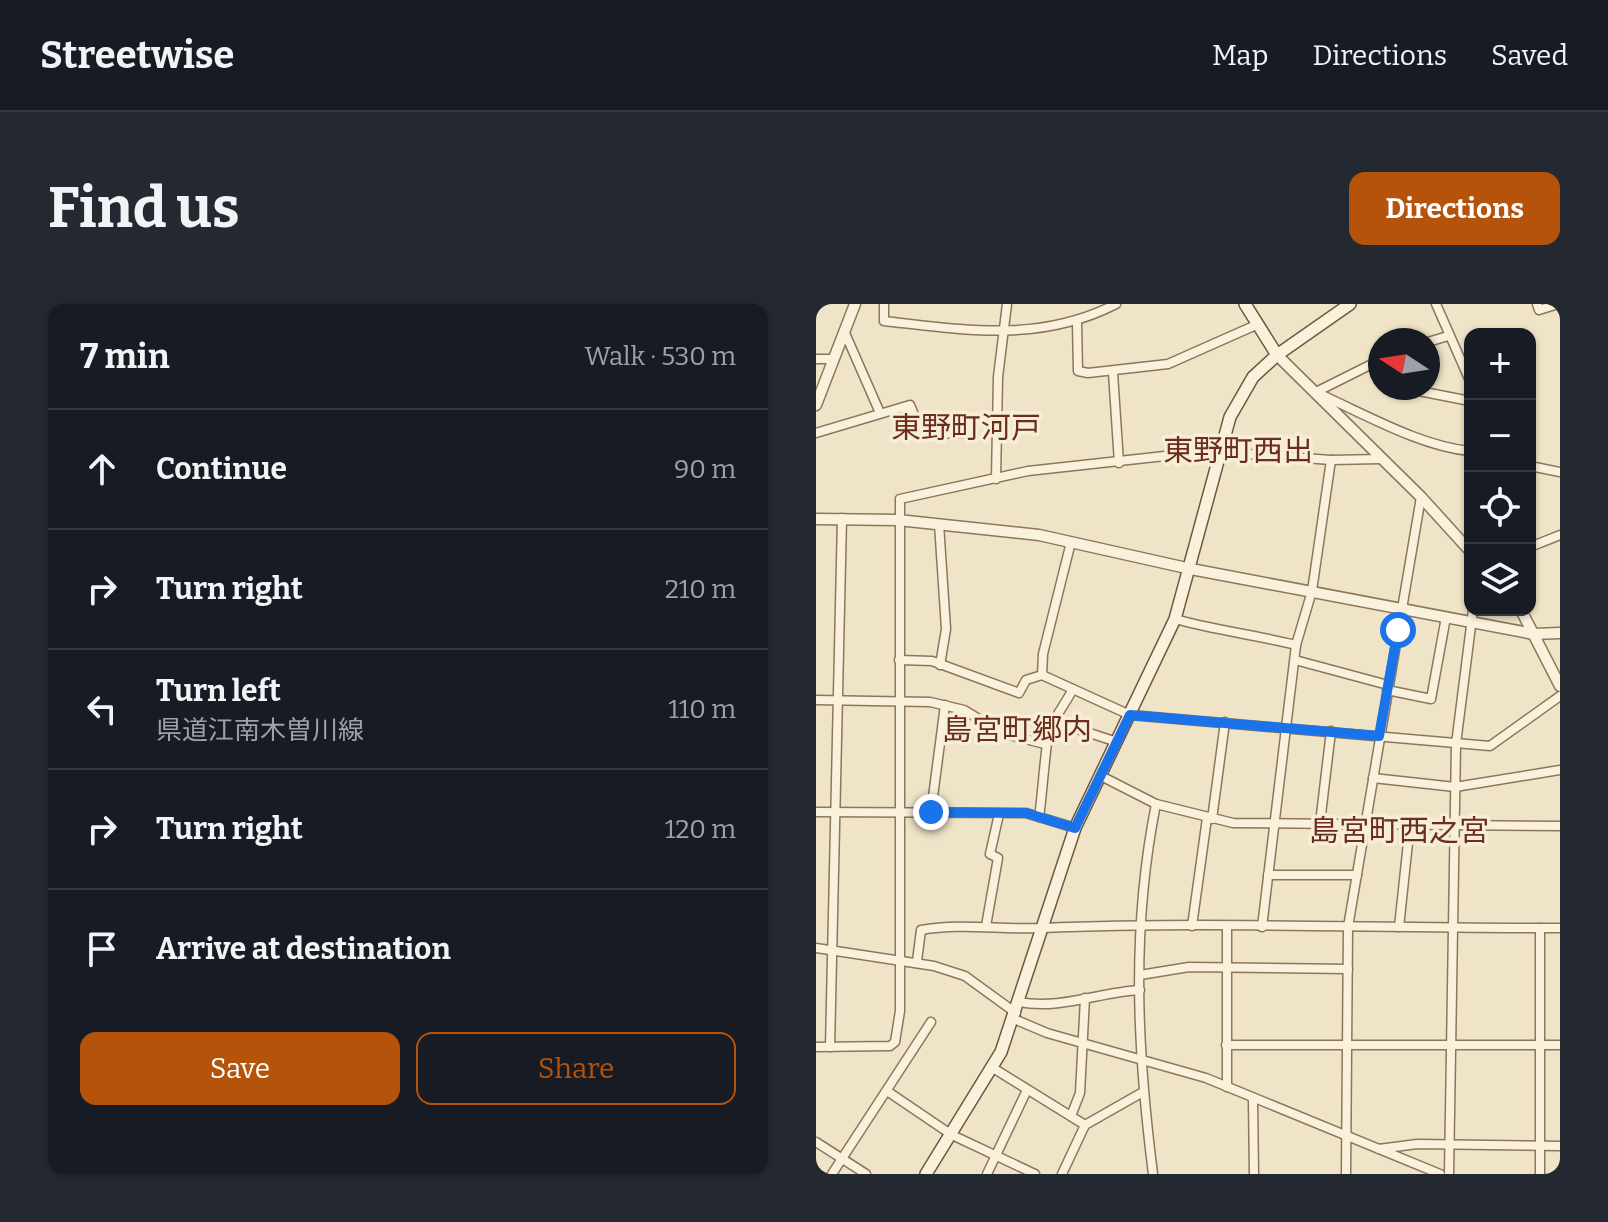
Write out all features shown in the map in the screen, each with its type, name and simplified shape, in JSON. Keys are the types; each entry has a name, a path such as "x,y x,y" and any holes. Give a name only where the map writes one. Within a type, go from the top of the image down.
{"main road":[{"path":"1246,304 1277,355"},
{"path":"926,1174 993,1068 1017,1011 1075,828 1175,619 1191,569 1220,452 1240,395 1277,355 1350,304"}],"street":[{"path":"816,405 855,304"},
{"path":"884,304 884,321 1002,332 1030,332 1077,323 1116,304"},
{"path":"996,479 1002,332 1007,304"},
{"path":"1436,304 1464,369"},
{"path":"1537,304 1539,310 1558,304"},
{"path":"1077,323 1078,371 1113,373 1168,364 1256,325"},
{"path":"845,333 880,413"},
{"path":"1440,338 1448,336"},
{"path":"1277,355 1421,497 1464,544"},
{"path":"816,359 834,359"},
{"path":"1316,392 1368,366"},
{"path":"1113,373 1119,463"},
{"path":"1316,392 1384,425 1464,450"},
{"path":"1440,395 1465,400"},
{"path":"816,433 910,405 922,434 964,433"},
{"path":"816,1047 883,1048 895,1042 900,1011 898,520 902,497 1028,471 1220,452 1331,460 1380,459"},
{"path":"1262,927 1296,645 1312,591 1331,460"},
{"path":"1536,467 1560,472"},
{"path":"1346,1174 1348,927 1421,497"},
{"path":"830,1047 835,951 842,518"},
{"path":"816,519 898,520 1000,529 1401,609 1446,617 1472,616 1534,634 1560,633"},
{"path":"939,524 946,629 940,665"},
{"path":"1536,545 1560,535"},
{"path":"1042,675 1043,654 1071,542"},
{"path":"1449,1174 1456,744 1472,616"},
{"path":"1525,616 1560,686"},
{"path":"1295,660 1431,699 1446,617"},
{"path":"1175,619 1211,630 1239,631 1296,645"},
{"path":"899,660 932,661 1019,693 1026,680 1042,675 1130,715 1490,746 1560,696"},
{"path":"1039,817 1048,755 1045,744 1051,725 1056,722 1073,689"},
{"path":"816,700 945,705 978,717 1002,733 1045,744"},
{"path":"931,812 945,705"},
{"path":"1056,722 1117,742"},
{"path":"1192,926 1225,722"},
{"path":"1320,823 1331,731"},
{"path":"1373,778 1455,787 1560,770"},
{"path":"1101,776 1156,804 1233,823 1560,826"},
{"path":"1153,1174 1139,1056 1138,925 1156,804"},
{"path":"816,812 1026,813 1075,828"},
{"path":"986,926 998,858 990,854 999,814"},
{"path":"1399,927 1410,824"},
{"path":"1268,875 1357,875"},
{"path":"917,961 921,930 986,926 1560,928"},
{"path":"1227,926 1227,1087"},
{"path":"1540,928 1540,1174"},
{"path":"816,948 917,961 965,976 1017,1011 1083,1043 1139,1056 1227,1087 1440,1174"},
{"path":"1140,975 1189,967 1348,969"},
{"path":"1017,1011 1140,990"},
{"path":"1071,1116 1080,1093 1085,998"},
{"path":"832,1174 931,1022"},
{"path":"1226,1045 1560,1045"},
{"path":"993,1068 1085,1125"},
{"path":"987,1174 1027,1090"},
{"path":"887,1091 952,1135 1035,1174"},
{"path":"1062,1174 1085,1125 1143,1092"},
{"path":"1253,1099 1254,1174"},
{"path":"816,1142 866,1174"},
{"path":"1378,1149 1449,1145 1560,1146"}],"path":[{"path":"964,433 997,435"}],"district":[{"name":"東野町河戸","path":"966,428"},
{"name":"東野町西出","path":"1238,451"},
{"name":"島宮町郷内","path":"1017,730"},
{"name":"島宮町西之宮","path":"1399,831"}],"route":[{"path":"931,812 1026,813 1075,828 1130,715 1379,736 1398,630"}]}
